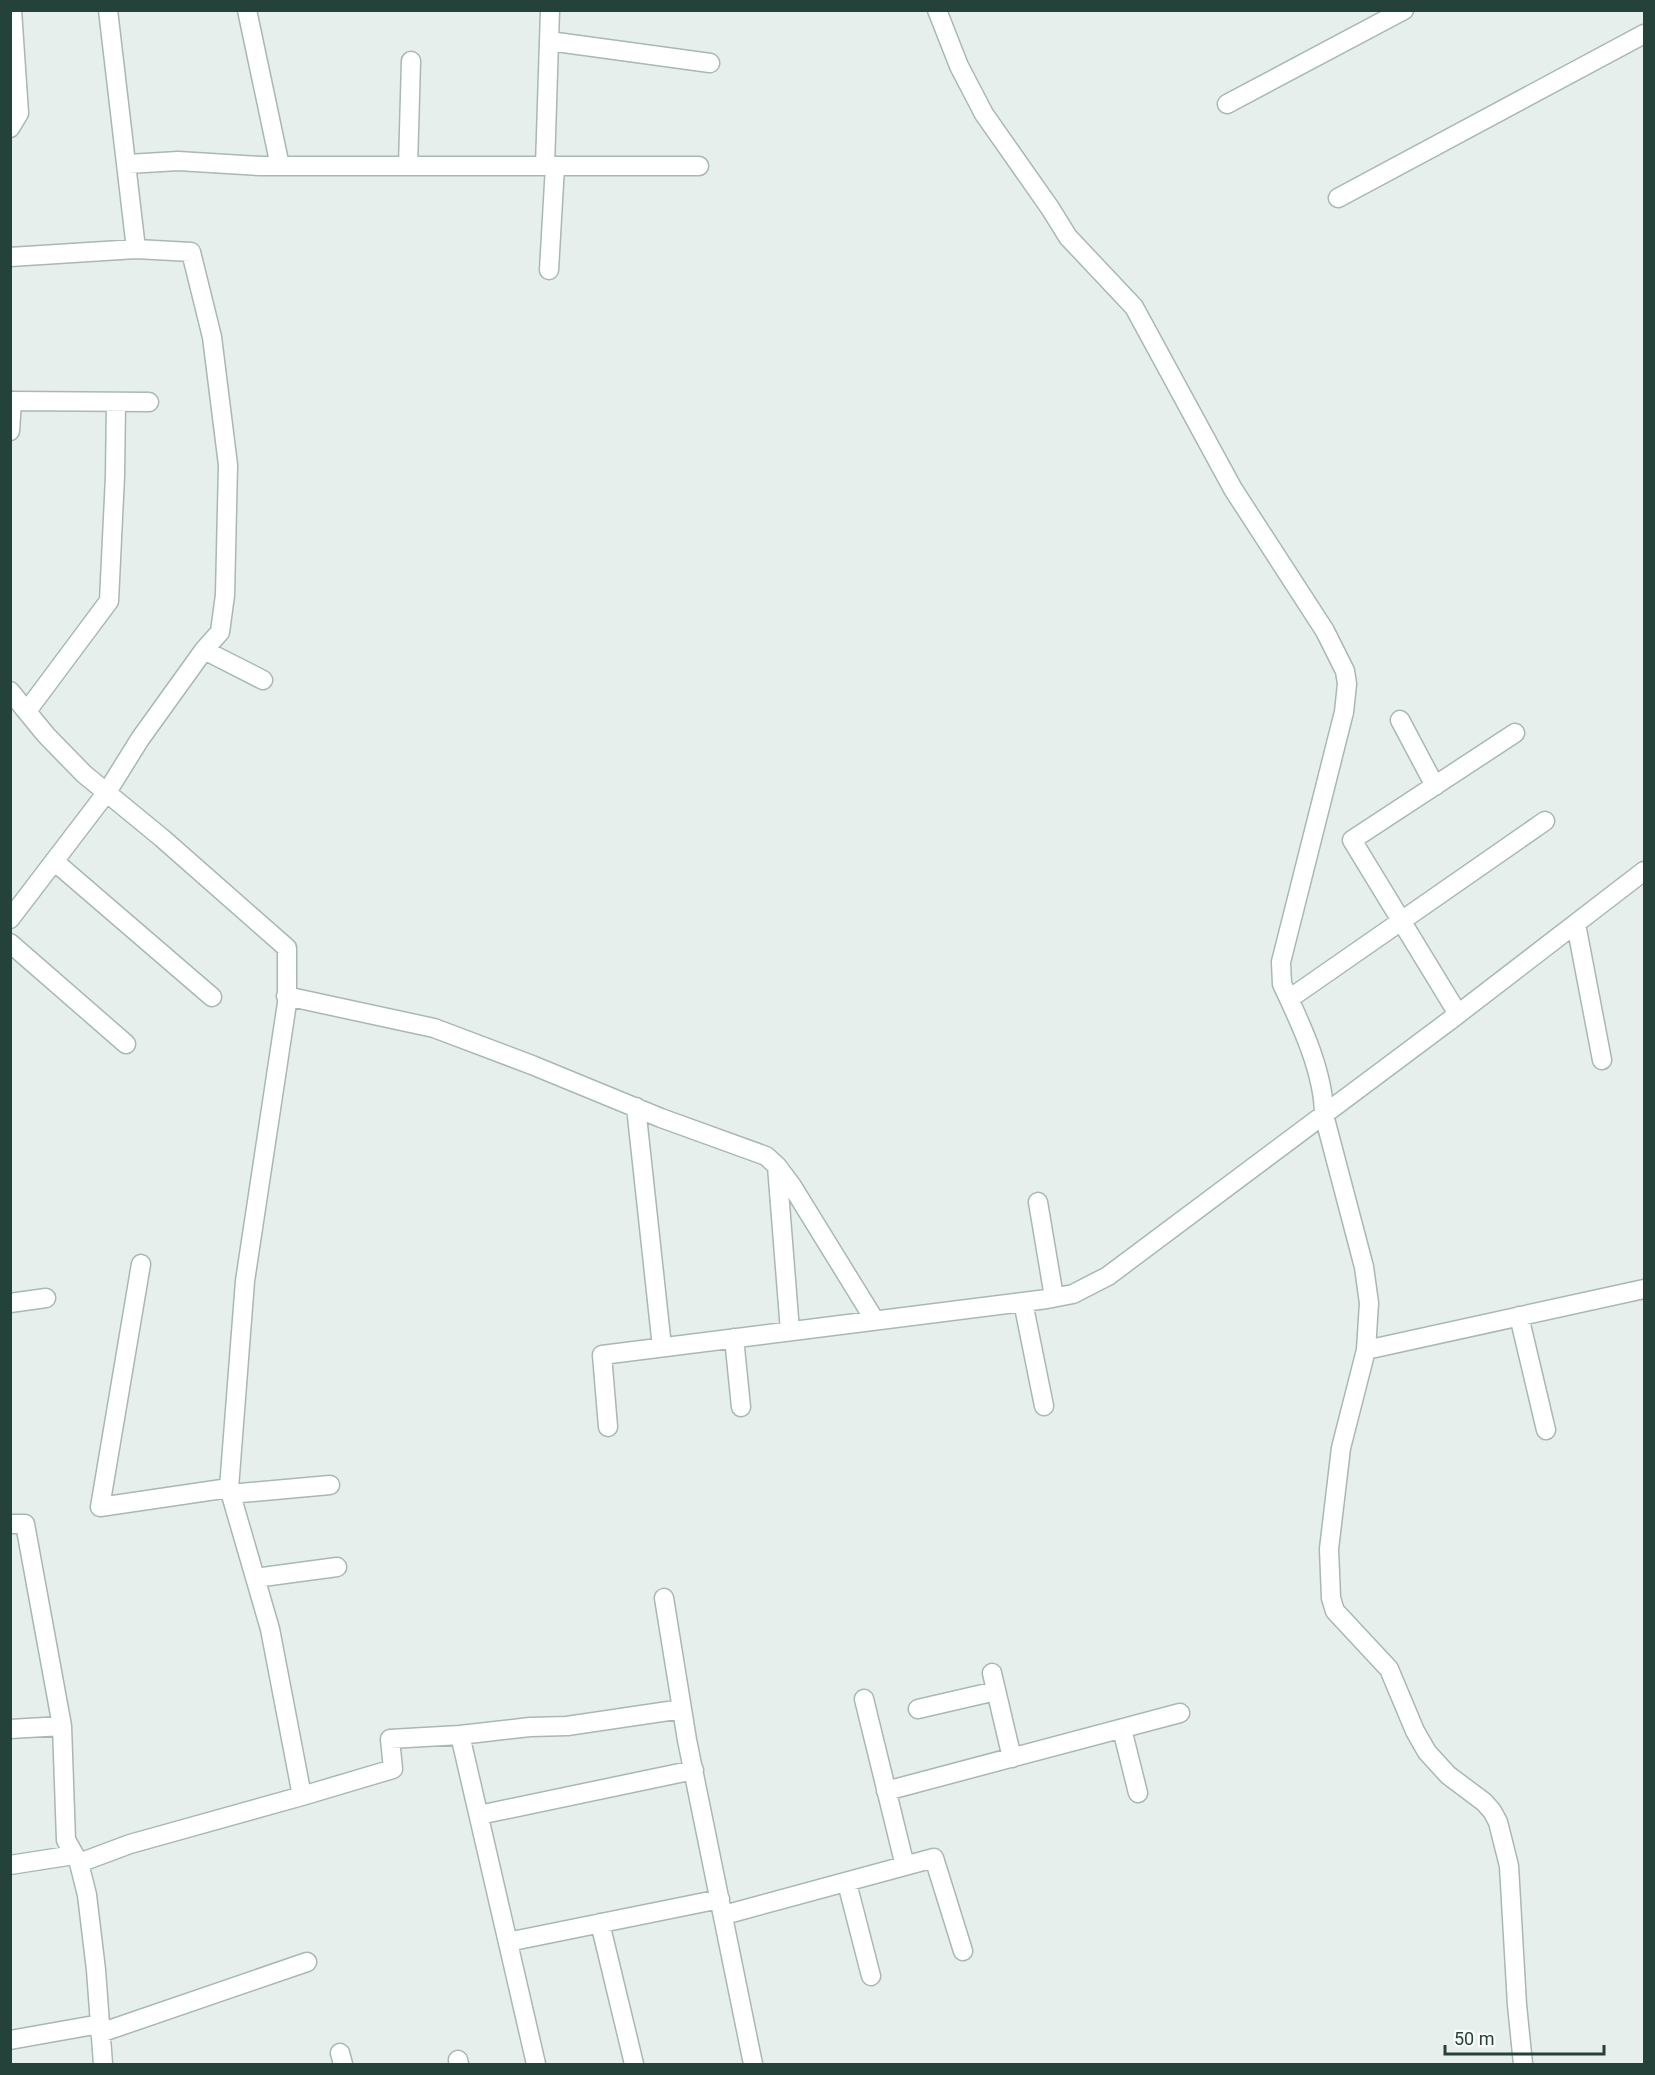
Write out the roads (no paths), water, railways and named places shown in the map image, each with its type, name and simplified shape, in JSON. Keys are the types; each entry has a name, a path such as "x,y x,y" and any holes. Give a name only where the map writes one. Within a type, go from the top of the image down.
{"street":[{"path":"10,128 19,112 12,10"},
{"path":"108,10 128,164 136,249"},
{"path":"247,10 280,166"},
{"path":"549,270 550,10"},
{"path":"937,10 959,66 984,114 1068,237 1134,307 1233,489 1325,631 1345,671 1347,684 1344,712 1281,962 1282,984 1316,1066 1324,1096 1324,1115 1365,1268 1369,1303 1366,1350 1341,1448 1329,1549 1331,1598 1335,1611 1389,1669 1415,1731 1427,1752 1448,1775 1484,1802 1498,1822 1509,1866 1522,2064"},
{"path":"1227,104 1404,10"},
{"path":"1338,198 1644,34"},
{"path":"549,41 710,63"},
{"path":"408,166 411,61"},
{"path":"128,164 178,161 280,166 699,165"},
{"path":"10,257 136,249 191,252 212,337 228,465 225,595 220,632 204,650 140,739 107,792 10,919"},
{"path":"10,431 11,401 149,402"},
{"path":"27,711 109,602 116,476 116,402"},
{"path":"204,650 263,680"},
{"path":"10,691 84,774 162,838 287,948 286,996 245,1281 229,1491 270,1629 302,1796"},
{"path":"1400,720 1435,786"},
{"path":"1458,1014 1352,840 1515,733"},
{"path":"1289,999 1545,821"},
{"path":"54,861 212,997"},
{"path":"608,1428 602,1355 1073,1294 1108,1275 1324,1115 1644,871"},
{"path":"1576,924 1602,1059"},
{"path":"10,943 126,1044"},
{"path":"286,996 434,1028 766,1156 792,1186 874,1320"},
{"path":"636,1107 662,1347"},
{"path":"777,1166 790,1331"},
{"path":"1038,1202 1054,1298"},
{"path":"141,1264 100,1507 229,1491 330,1485"},
{"path":"1366,1350 1644,1289"},
{"path":"10,1303 46,1298"},
{"path":"1023,1302 1044,1406"},
{"path":"1519,1316 1546,1430"},
{"path":"734,1338 741,1407"},
{"path":"10,1524 25,1524 62,1726 66,1840 77,1859 90,1917 103,2064"},
{"path":"255,1578 337,1567"},
{"path":"664,1598 682,1709 753,2064"},
{"path":"918,1709 994,1682 1012,1758"},
{"path":"864,1699 905,1866"},
{"path":"10,1865 77,1859 393,1769 390,1739 567,1726 682,1709"},
{"path":"886,1791 1180,1713"},
{"path":"10,1729 62,1726"},
{"path":"1122,1729 1138,1793"},
{"path":"460,1735 536,2064"},
{"path":"479,1815 694,1770"},
{"path":"508,1942 600,1923 722,1907 847,1882 934,1858 963,1951"},
{"path":"847,1882 871,1976"},
{"path":"600,1923 634,2064"},
{"path":"10,2040 100,2029 307,1962"}]}
